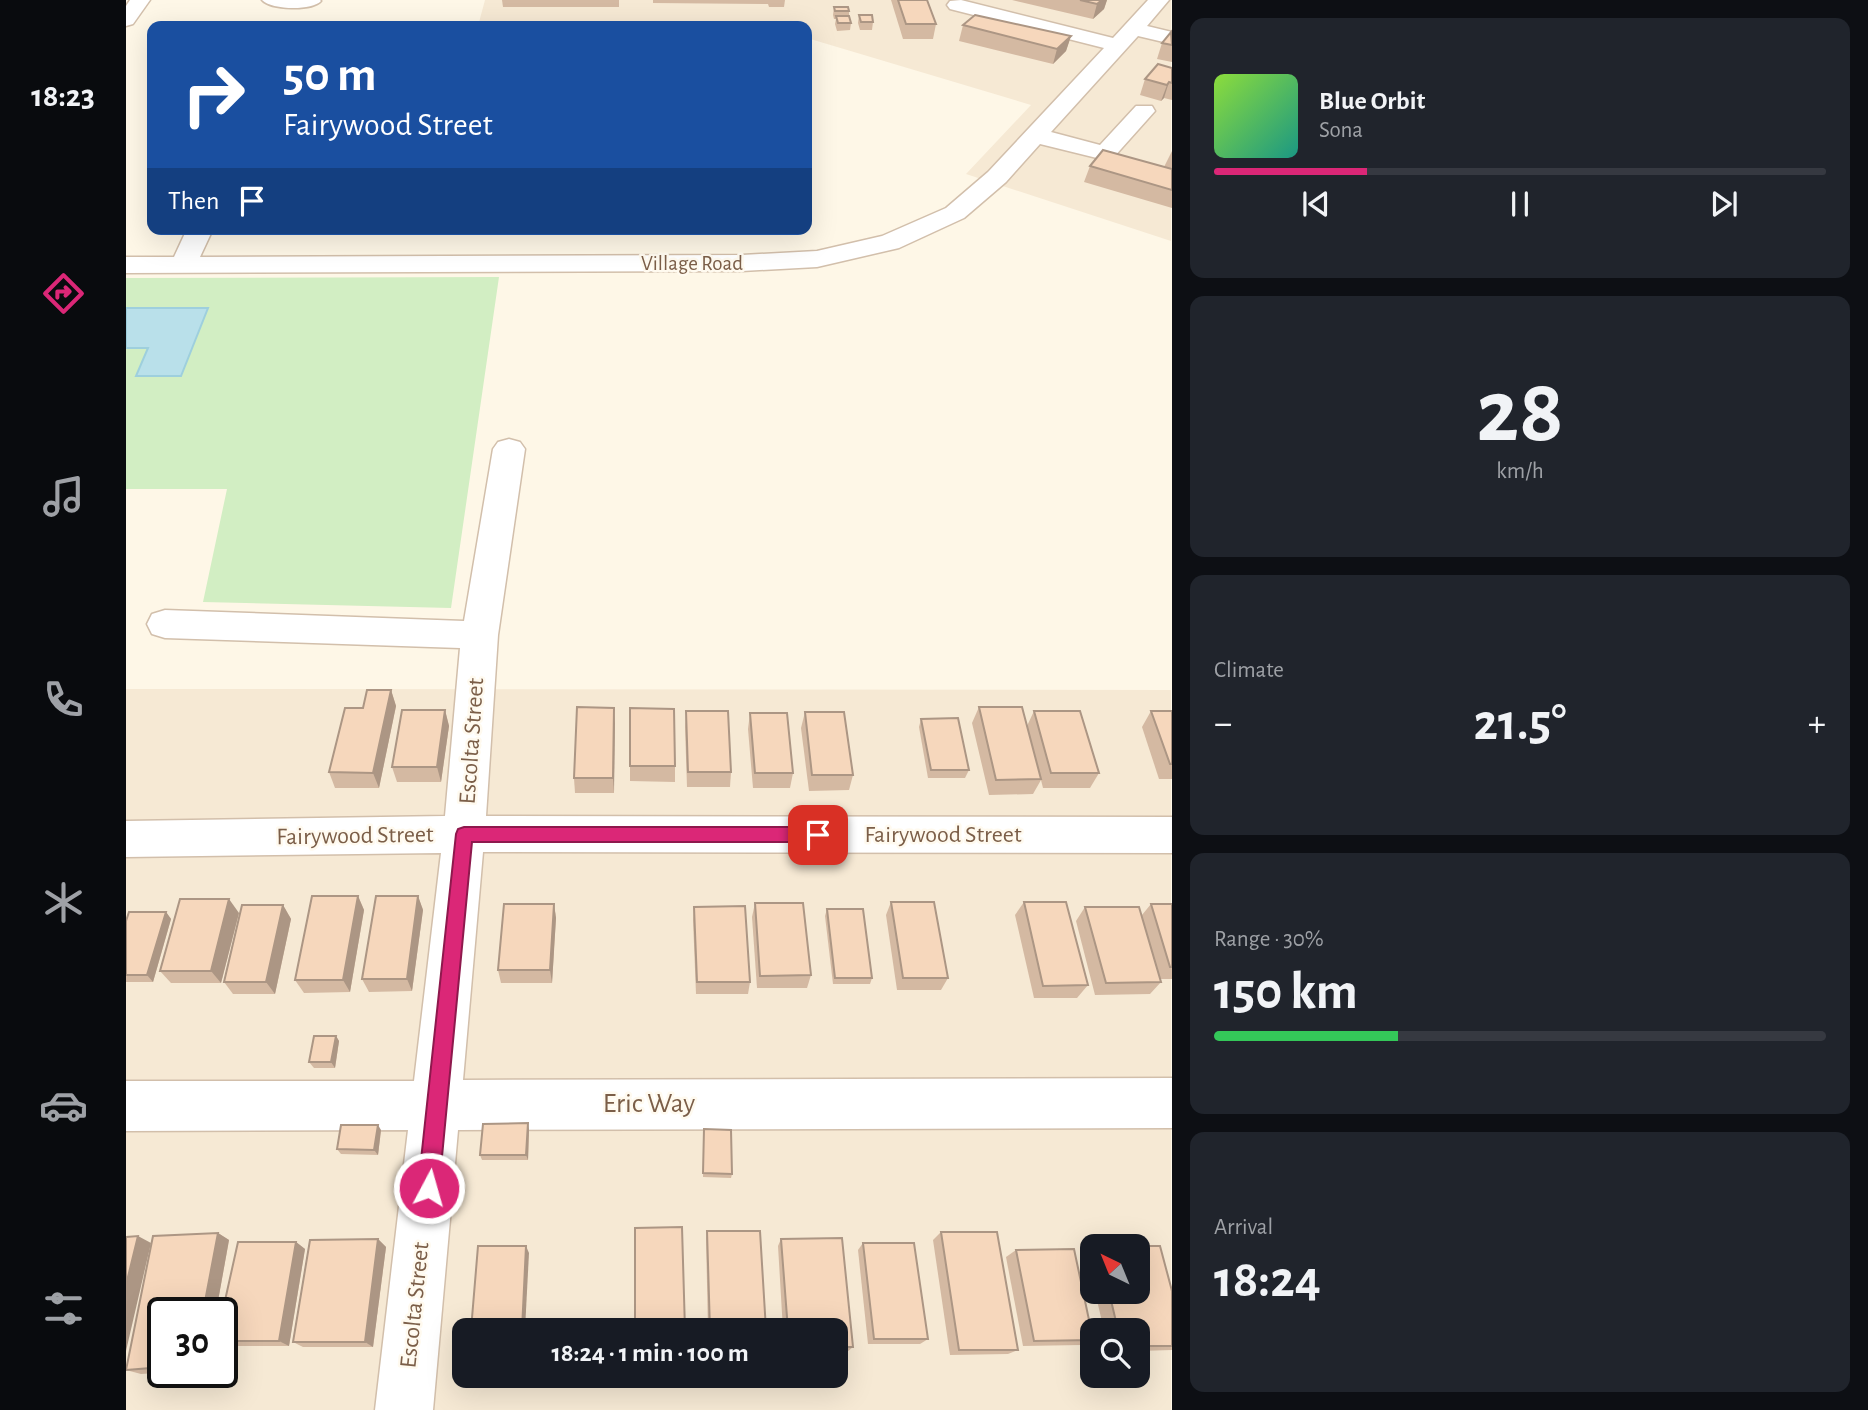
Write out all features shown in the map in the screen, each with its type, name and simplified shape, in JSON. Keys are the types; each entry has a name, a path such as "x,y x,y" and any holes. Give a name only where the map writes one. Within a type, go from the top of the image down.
{"street":[{"path":"126,20 140,0"},
{"path":"272,0 309,6"},
{"name":"Village Road","path":"126,265 742,263 817,259 890,242 955,213 997,177 1159,0"},
{"path":"957,5 1124,37 1171,38"},
{"path":"1034,135 1105,153 1144,111"},
{"path":"183,265 197,235"},
{"name":"Escolta Street","path":"404,1410 438,1104 480,635 509,449"},
{"path":"165,624 480,635"},
{"name":"Fairywood Street","path":"126,839 464,834 1171,835"},
{"name":"Eric Way","path":"126,1106 1171,1103"}],"shaded area":[{"path":"485,0 1171,0 1171,241 966,174 1031,105 812,39 812,21 479,21"},
{"path":"126,689 1171,690 1171,1410 126,1410"}],"green space":[{"path":"499,277 451,608 203,602 227,489 126,489 126,278"}],"water":[{"path":"126,308 208,308 181,376 136,376 148,348 126,348"}],"building":[{"path":"898,0 927,0 936,24 906,24"},
{"path":"1080,0 1102,0 1097,4"},
{"path":"834,7 848,7 849,11 835,11"},
{"path":"859,15 872,15 873,22 861,22"},
{"path":"975,15 1071,36 1057,49 963,25"},
{"path":"836,16 849,16 851,23 838,23"},
{"path":"1171,32 1172,45 1162,43"},
{"path":"1158,64 1172,68 1172,83 1167,85 1145,79"},
{"path":"1103,150 1172,169 1172,190 1090,166"},
{"path":"367,690 391,690 373,773 329,772 345,708 363,708"},
{"path":"577,707 614,708 613,778 574,778"},
{"path":"979,707 1022,707 1041,779 996,780"},
{"path":"630,708 674,709 675,766 630,766"},
{"path":"402,710 445,710 437,767 392,767"},
{"path":"686,711 728,711 731,772 688,772"},
{"path":"1034,711 1080,711 1099,773 1051,773"},
{"path":"1151,711 1172,711 1172,764 1170,764"},
{"path":"805,712 844,712 853,775 812,775"},
{"path":"750,713 787,713 793,773 755,773"},
{"path":"958,718 969,770 931,770 921,719"},
{"path":"312,896 358,896 343,980 295,980"},
{"path":"376,896 418,896 407,979 362,979"},
{"path":"180,899 229,899 211,971 160,971"},
{"path":"891,902 934,902 948,978 903,978"},
{"path":"1024,902 1066,902 1088,985 1043,986"},
{"path":"755,903 803,903 811,975 760,976"},
{"path":"504,904 554,904 550,970 498,970"},
{"path":"1151,904 1172,904 1172,967 1170,967"},
{"path":"242,905 283,905 266,982 224,982"},
{"path":"745,906 750,982 697,982 694,907"},
{"path":"1085,907 1139,907 1161,982 1106,983"},
{"path":"827,909 863,909 872,978 835,978"},
{"path":"129,912 166,912 147,975 126,975 126,921"},
{"path":"314,1036 336,1036 331,1062 309,1062"},
{"path":"528,1123 526,1155 480,1155 483,1124"},
{"path":"341,1125 378,1125 374,1150 337,1149"},
{"path":"704,1129 731,1130 732,1174 703,1173"},
{"path":"682,1227 685,1318 635,1318 635,1228"},
{"path":"707,1231 760,1231 765,1318 710,1318"},
{"path":"941,1232 997,1232 1018,1350 959,1350"},
{"path":"218,1233 206,1297 147,1297 147,1368 126,1370 153,1236"},
{"path":"138,1236 126,1285 126,1237"},
{"path":"842,1238 853,1347 848,1347 848,1318 787,1318 781,1239"},
{"path":"378,1239 365,1342 293,1342 310,1240"},
{"path":"238,1242 296,1242 279,1341 238,1341 238,1297 226,1297"},
{"path":"863,1243 914,1243 928,1339 874,1339"},
{"path":"478,1246 526,1246 523,1318 472,1318"},
{"path":"1150,1246 1160,1246 1172,1291 1172,1346 1150,1346 1150,1318 1115,1318 1112,1304 1150,1304"},
{"path":"1074,1249 1080,1277 1080,1304 1086,1304 1089,1318 1080,1318 1080,1340 1034,1341 1016,1250"}],"route":[{"path":"429,1188 464,834 818,835"}]}
